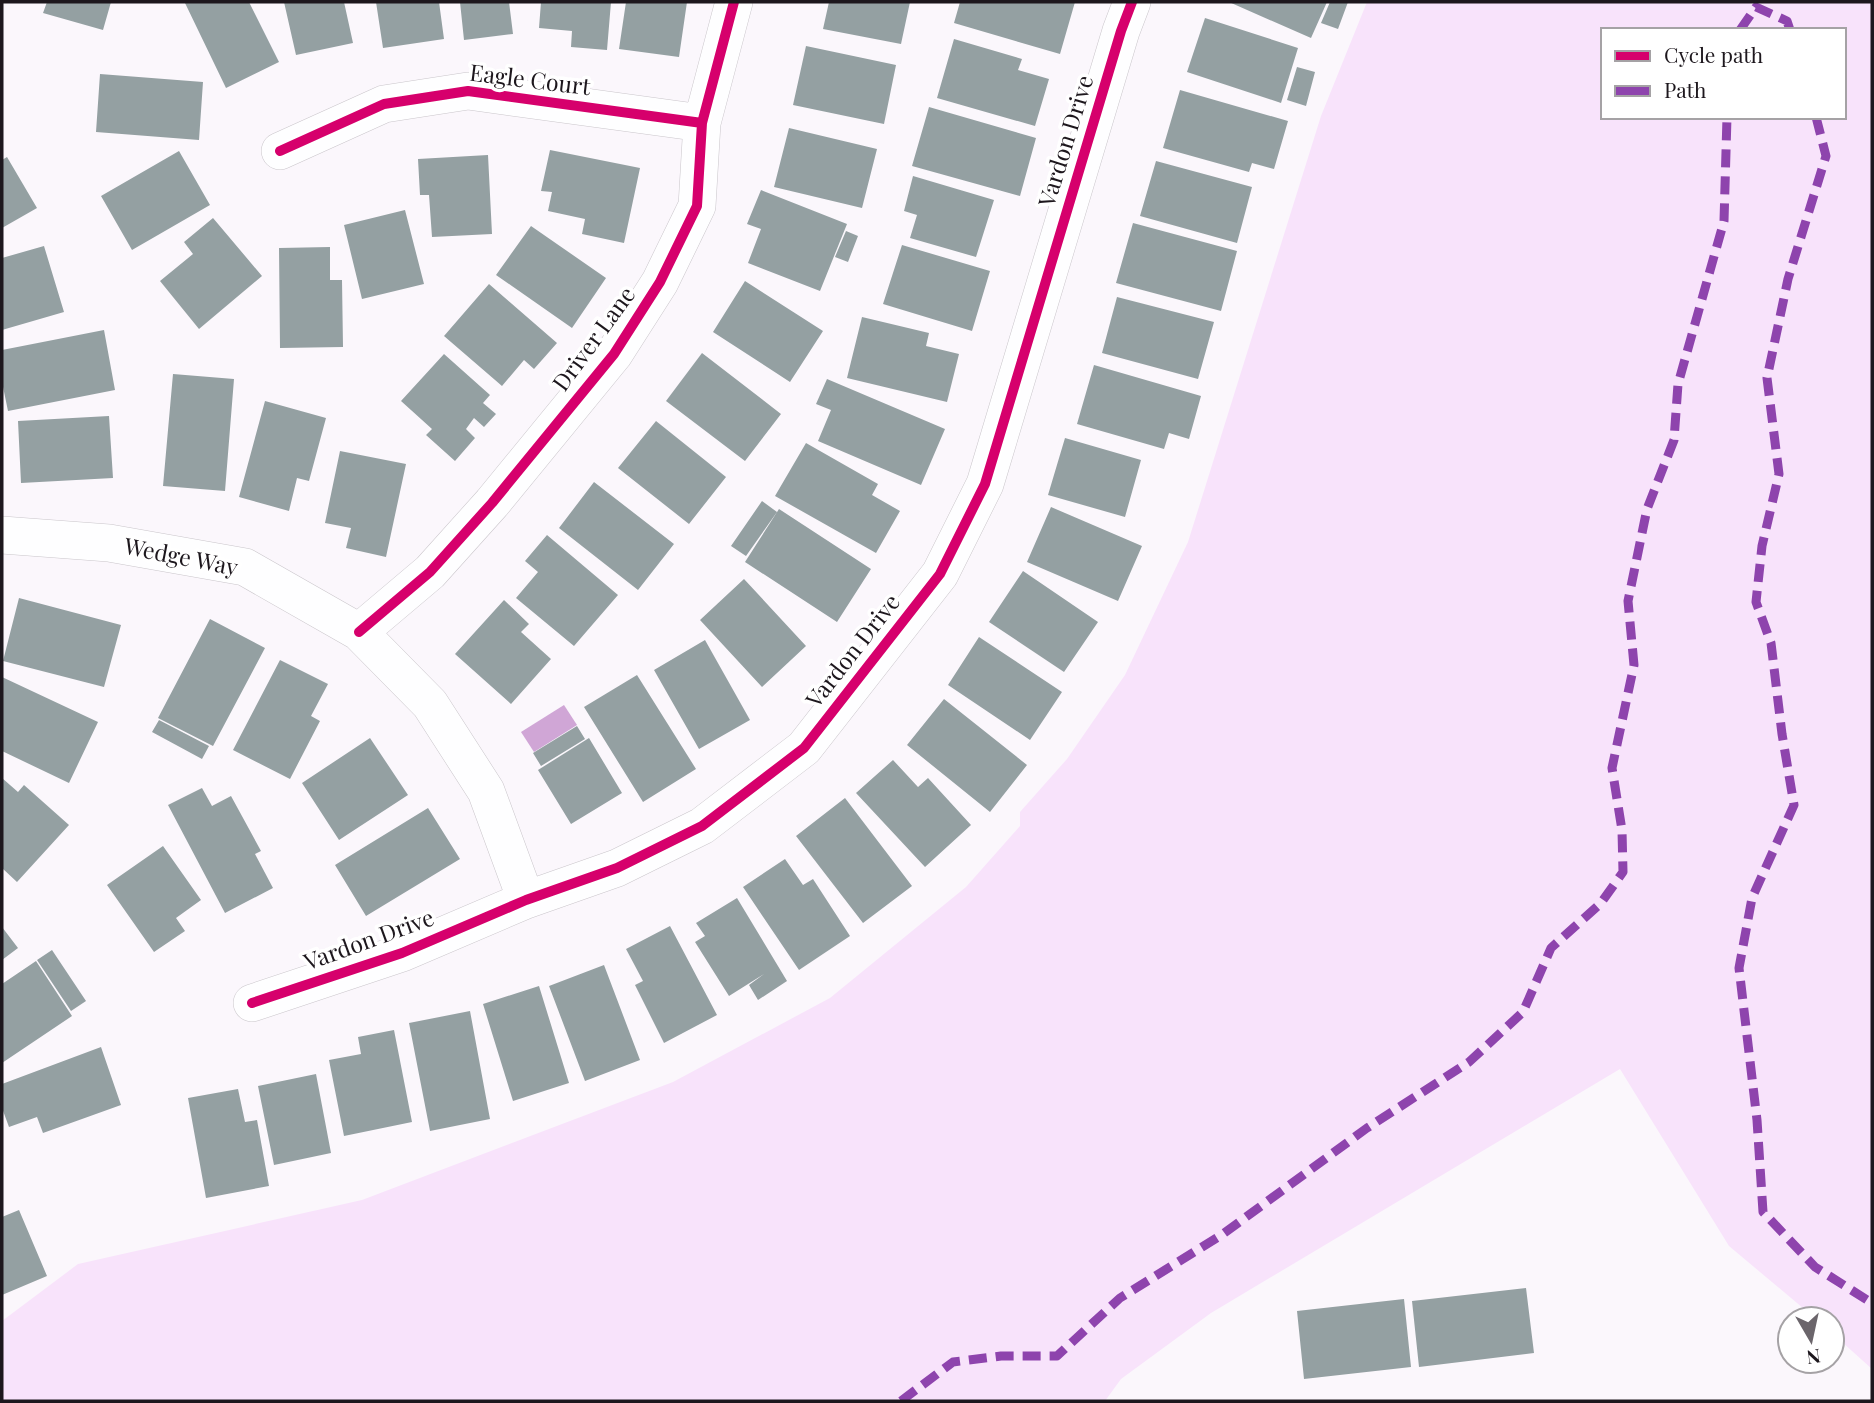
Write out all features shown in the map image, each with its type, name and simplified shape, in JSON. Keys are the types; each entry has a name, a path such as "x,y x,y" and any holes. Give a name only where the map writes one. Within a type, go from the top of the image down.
{"street":[{"name":"Driver Lane","path":"359,632 430,572 492,503 614,354 660,282 697,206 702,123 734,2"},
{"name":"Vardon Drive","path":"252,1003 402,953 526,900 617,868 702,826 804,748 940,574 985,484 1132,2"},
{"name":"Eagle Court","path":"280,151 384,104 468,90 702,123"},
{"name":"Wedge Way","path":"2,535 109,543 245,568 359,632 430,704 485,791 526,900"}],"shaded area":[{"path":"1367,2 1872,2 1872,1369 1846,1346 1846,1305 1799,1305 1729,1246 1620,1069 1211,1313 1121,1379 1105,1401 2,1401 2,1321 78,1264 362,1200 673,1082 830,998 966,887 1020,826 1020,812 1067,759 1125,675 1188,542 1321,116"},
{"path":"564,705 577,725 534,752 521,732"}],"building":[{"path":"47,2 111,2 103,30 43,13"},
{"path":"249,2 279,62 226,88 185,3"},
{"path":"284,2 344,2 353,43 296,55"},
{"path":"376,2 439,2 444,39 383,48"},
{"path":"460,2 509,2 513,34 464,40"},
{"path":"541,2 611,2 607,50 571,47 572,31 539,28"},
{"path":"626,2 687,2 679,57 619,49"},
{"path":"829,2 910,2 901,44 823,29"},
{"path":"960,2 1075,2 1060,54 954,23"},
{"path":"1229,2 1327,2 1311,38"},
{"path":"1330,2 1348,2 1338,29 1321,23"},
{"path":"1205,18 1298,48 1281,103 1187,72"},
{"path":"954,39 1022,59 1018,70 1049,79 1035,126 937,98"},
{"path":"806,46 896,65 884,124 793,105"},
{"path":"1297,67 1315,72 1306,106 1287,100"},
{"path":"100,74 203,82 199,140 96,132"},
{"path":"1180,90 1288,121 1274,169 1252,163 1249,172 1163,148"},
{"path":"929,107 1036,138 1020,196 912,166"},
{"path":"789,128 877,149 862,208 774,187"},
{"path":"550,150 640,168 624,243 582,234 585,219 548,211 552,192 541,191"},
{"path":"179,151 210,205 132,250 101,196"},
{"path":"488,155 492,234 432,237 429,195 420,195 418,159"},
{"path":"7,157 37,208 2,228 2,160"},
{"path":"1156,161 1252,187 1237,243 1140,216"},
{"path":"913,176 994,200 976,257 910,238 917,215 904,211"},
{"path":"761,190 847,224 820,291 748,263 761,229 747,224"},
{"path":"405,210 424,284 362,299 344,225"},
{"path":"213,218 262,276 199,329 160,281 193,254 184,242"},
{"path":"1133,223 1237,251 1221,311 1116,283"},
{"path":"531,226 606,278 572,328 496,275"},
{"path":"846,231 858,236 848,262 835,257"},
{"path":"902,245 990,271 972,331 883,304"},
{"path":"44,246 64,312 2,330 2,258"},
{"path":"330,247 330,280 342,280 343,347 280,348 279,248"},
{"path":"745,281 823,331 790,382 713,332"},
{"path":"489,284 557,343 534,369 524,360 502,386 444,336"},
{"path":"1117,297 1214,322 1198,379 1102,353"},
{"path":"862,317 929,333 926,346 959,354 947,402 847,378"},
{"path":"104,330 115,390 8,411 2,382 2,350"},
{"path":"702,353 781,414 745,461 666,401"},
{"path":"444,354 490,395 483,403 496,414 484,427 474,418 466,429 475,438 455,461 426,435 432,429 401,401"},
{"path":"1094,365 1201,396 1189,439 1169,433 1164,449 1077,424"},
{"path":"173,374 234,379 225,491 163,486"},
{"path":"827,379 945,429 921,485 818,441 831,410 816,404"},
{"path":"265,401 326,418 309,481 297,478 289,511 239,497"},
{"path":"109,416 113,478 21,483 18,421"},
{"path":"656,421 726,477 689,524 618,468"},
{"path":"1065,438 1141,460 1125,517 1048,495"},
{"path":"806,443 878,484 872,495 900,511 876,553 775,496"},
{"path":"340,451 406,464 386,557 346,548 351,528 325,523"},
{"path":"594,482 674,544 638,590 559,528"},
{"path":"762,501 777,512 746,556 731,546"},
{"path":"1051,507 1142,546 1118,601 1027,562"},
{"path":"779,509 871,569 837,622 745,562"},
{"path":"547,535 618,595 574,646 516,598 538,572 525,561"},
{"path":"1023,571 1098,622 1064,672 989,622"},
{"path":"744,579 806,646 762,687 700,620"},
{"path":"19,598 121,625 104,687 3,661"},
{"path":"504,600 529,624 521,632 551,659 511,704 455,654"},
{"path":"210,619 265,648 213,746 158,718"},
{"path":"979,637 1062,692 1030,740 948,685"},
{"path":"705,640 750,720 699,749 654,670"},
{"path":"280,660 328,684 311,716 320,721 290,779 233,750"},
{"path":"637,675 696,769 643,802 584,707"},
{"path":"2,677 98,722 69,783 2,751"},
{"path":"944,699 1027,765 990,812 907,745"},
{"path":"159,720 209,746 202,759 152,732"},
{"path":"577,726 585,739 541,766 533,753"},
{"path":"370,738 408,795 339,840 302,783"},
{"path":"589,738 622,793 571,824 538,770"},
{"path":"893,760 918,787 928,778 971,825 925,867 856,793"},
{"path":"2,778 18,792 24,785 69,825 17,882 2,868"},
{"path":"202,788 212,806 231,796 261,851 255,854 273,888 225,913 168,805"},
{"path":"845,798 912,886 863,923 796,836"},
{"path":"428,808 460,859 366,916 335,865"},
{"path":"163,846 201,900 176,918 185,931 154,952 107,885"},
{"path":"785,859 803,885 813,879 850,936 799,970 743,887"},
{"path":"737,898 787,981 758,1000 749,985 764,974 729,996 695,942 705,936 696,923"},
{"path":"670,926 717,1015 664,1043 635,985 643,981 626,949"},
{"path":"2,927 18,948 2,960"},
{"path":"52,950 86,1001 71,1011 37,960"},
{"path":"36,961 72,1016 2,1063 2,984"},
{"path":"604,965 640,1060 585,1081 549,986"},
{"path":"539,986 569,1083 513,1101 483,1004"},
{"path":"470,1011 490,1119 430,1131 409,1023"},
{"path":"394,1030 412,1122 344,1136 329,1060 361,1054 358,1037"},
{"path":"101,1047 121,1105 43,1133 37,1117 9,1127 2,1108 2,1084"},
{"path":"316,1074 331,1153 274,1165 258,1086"},
{"path":"238,1089 245,1122 257,1120 269,1186 206,1198 188,1098"},
{"path":"19,1210 47,1276 2,1295 2,1217"},
{"path":"1526,1288 1534,1353 1419,1367 1412,1301"},
{"path":"1404,1299 1411,1367 1304,1379 1297,1311"}],"marked path":[{"path":"1741,28 1756,7 1787,21 1789,28"},
{"path":"901,1401 953,1362 1001,1356 1057,1356 1120,1298 1223,1234 1367,1128 1469,1062 1523,1012 1551,948 1601,903 1623,872 1622,830 1612,768 1634,665 1628,601 1647,509 1674,440 1678,384 1724,221 1727,119"},
{"path":"1817,119 1826,156 1788,279 1767,378 1779,474 1762,546 1756,602 1771,643 1794,805 1752,898 1739,968 1757,1120 1763,1212 1815,1267 1872,1303"}],"cycle path":[{"path":"359,632 430,572 492,503 614,354 660,282 697,206 702,123 734,2"},
{"path":"252,1003 402,953 526,900 617,868 702,826 804,748 940,574 985,484 1132,2"},
{"path":"280,151 384,104 468,91 702,123"}]}
